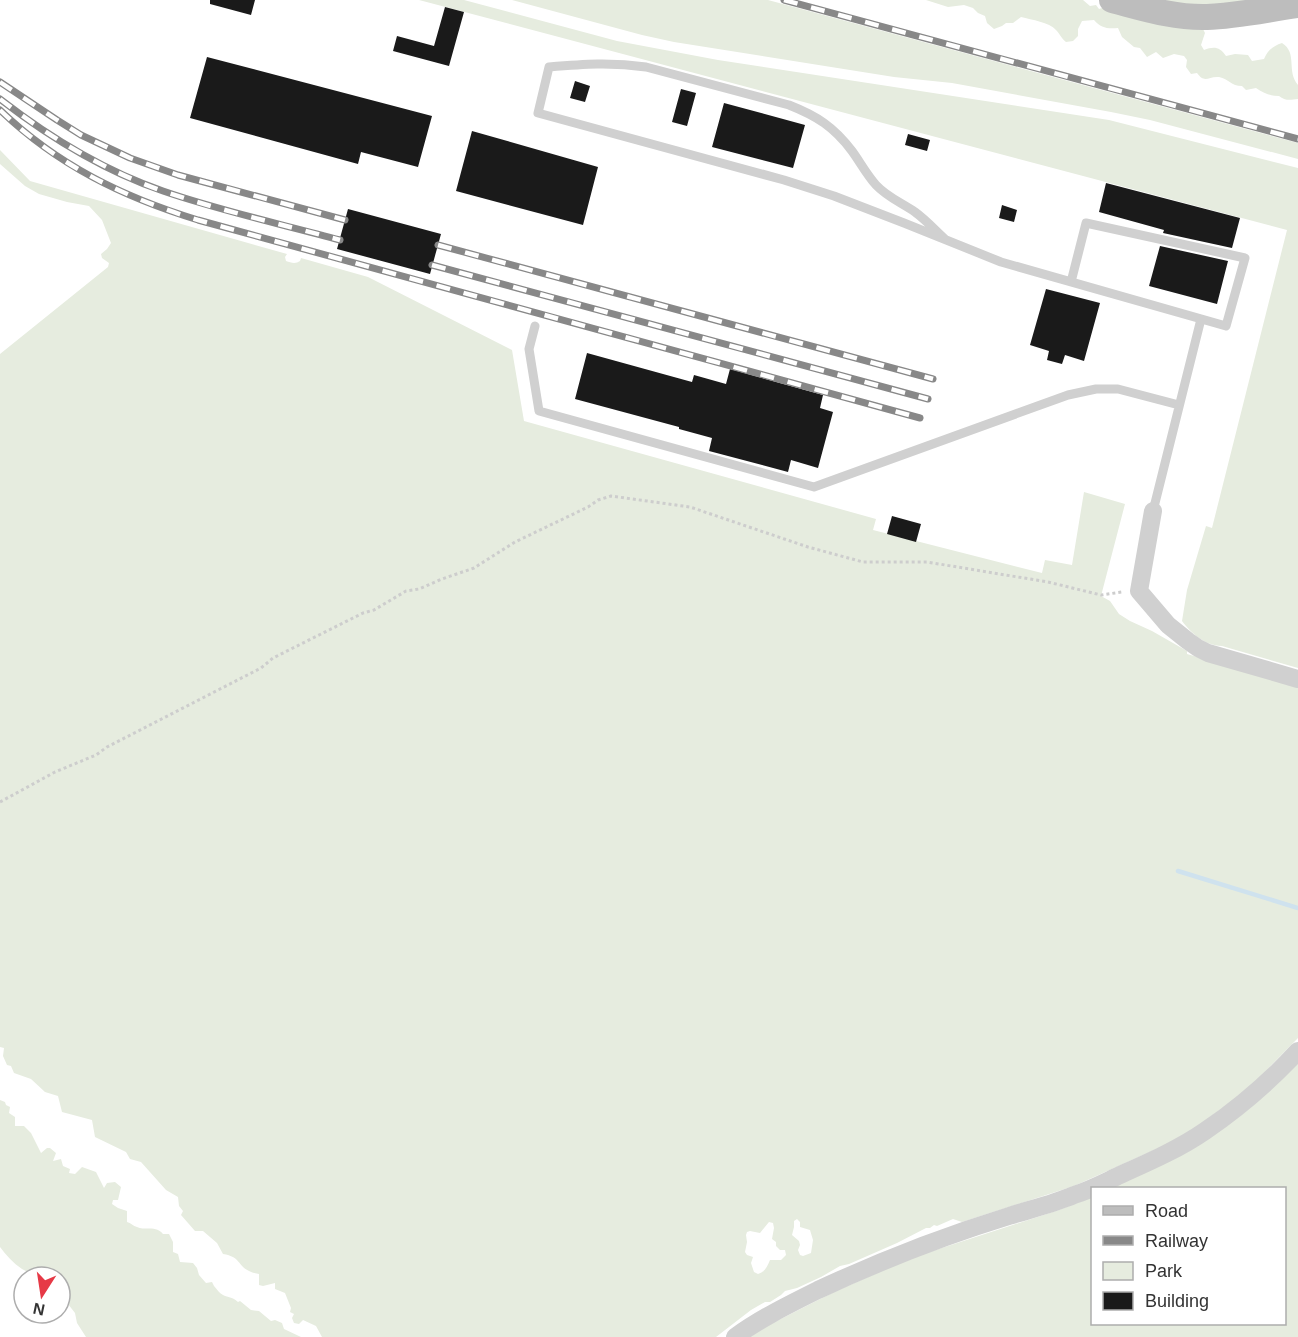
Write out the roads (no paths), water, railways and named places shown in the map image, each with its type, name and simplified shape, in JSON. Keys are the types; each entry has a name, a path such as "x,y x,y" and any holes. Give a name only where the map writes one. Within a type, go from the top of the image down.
{"street":[{"path":"1112,0 1146,4 1185,16 1206,17 1298,5"},
{"path":"1153,512 1139,591 1168,625 1208,653 1298,679"},
{"path":"1092,1187 1184,1144 1204,1131 1260,1089 1298,1051"},
{"path":"735,1337 806,1297 891,1257 1070,1197 1091,1188"}],"lane":[{"path":"946,240 916,213 885,194 837,132 824,121 809,113 789,105 646,68 623,64 592,63 549,67 538,113 784,180 834,196 1001,262 1071,282 1201,319 1227,326 1245,258 1086,223 1071,282"},
{"path":"1153,512 1201,319"},
{"path":"535,326 529,349 539,411 814,487 1068,395 1096,389 1118,389 1179,405"}],"waterway":[{"path":"1178,871 1298,908"}],"railway":[{"path":"784,0 1298,139"},
{"path":"0,82 81,135 130,158 178,175 345,220"},
{"path":"0,99 38,127 78,152 141,183 207,205 340,240"},
{"path":"0,110 22,130 68,163 117,190 170,211 920,418"},
{"path":"438,245 933,379"},
{"path":"432,265 928,399"}]}
